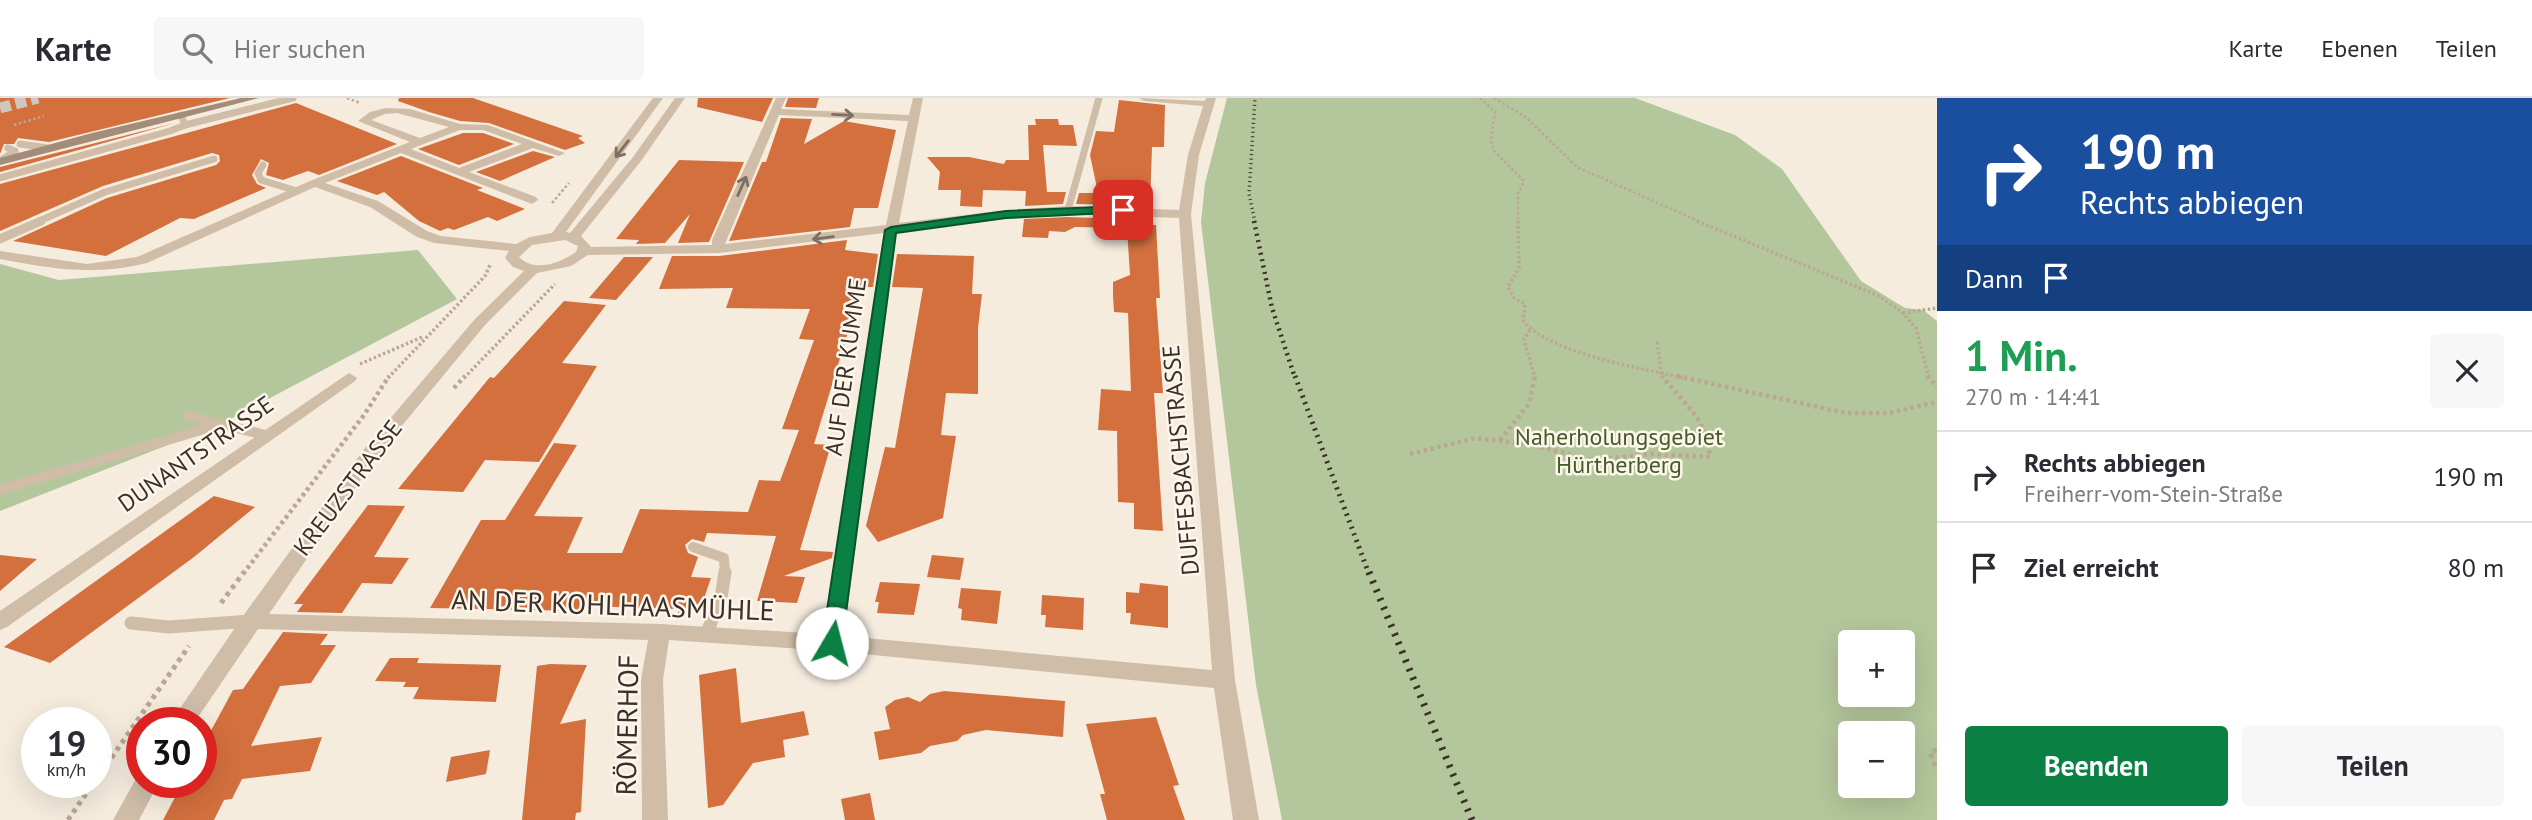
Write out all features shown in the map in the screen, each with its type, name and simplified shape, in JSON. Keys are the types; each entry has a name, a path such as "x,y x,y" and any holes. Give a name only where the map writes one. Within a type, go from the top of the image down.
{"street":[{"path":"0,162 49,148 183,120 254,98"},
{"path":"555,236 585,200 659,98"},
{"path":"573,238 637,159 680,98"},
{"path":"719,249 718,240 781,98"},
{"name":"AUF DER KUMME","path":"832,643 891,230 918,98"},
{"path":"1144,98 1210,101"},
{"name":"DUFFESBACHSTRASSE","path":"1210,101 1195,145 1185,214 1224,680 1246,820"},
{"path":"419,142 363,121 380,112 404,108 459,127 484,127 559,153"},
{"path":"775,112 914,118"},
{"path":"0,255 91,270 115,268 142,260 314,183 459,127"},
{"path":"458,172 533,144"},
{"path":"400,149 532,200"},
{"path":"314,183 374,204 422,234 439,240 517,248 534,240 555,236 573,238 585,245 584,251"},
{"path":"517,248 513,254 513,262 534,269 566,264 584,251 719,249 1006,214 1068,210 1185,214"},
{"name":"KREUZSTRASSE","path":"192,707 371,452 480,322 534,269"},
{"name":"DUNANTSTRASSE","path":"0,622 349,378"},
{"name":"AN DER KOHLHAASMÜHLE","path":"250,621 660,632 832,643 1224,680"},
{"name":"RÖMERHOF","path":"655,820 652,680 660,632"},
{"path":"126,820 138,798"}],"lane":[{"path":"0,177 183,120 293,98"},
{"path":"1068,210 1099,98"},
{"path":"20,144 49,148"},
{"path":"0,162 15,151 8,148"},
{"path":"0,239 105,192 214,159"},
{"path":"263,165 258,173 261,180 297,191"},
{"path":"188,416 265,435"},
{"path":"0,490 221,424"},
{"path":"693,547 724,558 726,572 719,608 706,635"},
{"path":"131,623 169,626 250,621"}],"path":[{"path":"1480,98 1494,112 1490,136 1492,149 1499,161 1521,174 1524,181 1518,194 1519,268 1508,286 1514,298 1525,304 1523,320 1530,330 1556,343 1606,360 1741,392 1846,413 1889,413 1937,402"},
{"path":"1494,98 1527,118 1577,167 1749,244 1879,296 1903,313 1916,328 1927,376 1937,387"},
{"path":"15,125 44,116"},
{"path":"446,396 556,282"},
{"path":"1903,313 1937,308"},
{"path":"1500,440 1525,413 1535,394 1536,374 1524,339 1530,330"},
{"path":"349,378 354,368 372,355 423,337"},
{"path":"1410,454 1476,438 1500,440 1592,460 1615,460 1652,454 1710,457 1707,436 1696,416 1662,380 1657,342"},
{"path":"1937,750 1930,752 1937,771"},
{"path":"68,820 83,798"}],"green space":[{"name":"Naherholungsgebiet Hürtherberg","path":"1227,98 1635,98 1735,135 1782,169 1861,281 1905,308 1923,310 1937,321 1937,820 1282,820 1256,685 1201,222 1205,183"},
{"path":"418,250 457,299 221,424 0,511 0,264 59,280"}],"building":[{"path":"0,98 230,98 49,142 18,138 14,144 4,144 0,154"},
{"path":"399,98 473,98 583,136 578,138 585,143 565,150 489,123 460,121 429,112 398,101"},
{"path":"698,98 773,98 762,122 697,107"},
{"path":"788,98 819,98 816,108 785,107"},
{"path":"1119,100 1165,105 1164,147 1152,147 1150,206 1076,204 1079,193 1098,193 1090,155 1096,131 1114,132"},
{"path":"296,103 397,144 319,175 308,171 283,180 266,175 269,163 261,159 252,175 257,184 266,188 194,219 180,218 106,256 13,241 107,198 216,165 220,161 219,155 212,153 103,186 0,231 0,184"},
{"path":"781,118 812,119 804,144 844,121 896,130 878,208 854,208 850,227 729,241 762,162 766,162"},
{"path":"1035,119 1058,119 1059,125 1073,125 1077,146 1043,145 1047,192 1066,192 1063,204 1025,206 1026,191 983,190 982,207 960,206 961,190 938,190 940,172 927,157 969,157 1004,164 1006,160 1029,160 1028,125 1036,125"},
{"path":"175,123 168,125 0,172 0,167"},
{"path":"463,133 483,133 514,144 459,165 418,149"},
{"path":"533,151 555,157 500,181 476,172"},
{"path":"401,156 483,188 477,190 525,209 497,221 488,217 454,230 448,228 440,231 419,221 384,192 377,195 337,181"},
{"path":"679,160 744,162 709,242 678,243 690,214 665,243 636,244 639,240 616,239"},
{"path":"1068,217 1150,220 1150,225 1156,225 1160,298 1156,298 1163,393 1154,393 1163,531 1134,529 1134,503 1118,502 1117,431 1098,430 1101,389 1131,391 1128,313 1114,312 1113,296 1113,282 1130,275 1127,228 1075,227 1065,232 1049,231 1048,238 1022,237 1024,219"},
{"path":"847,240 845,250 878,254 873,287 866,287 863,296 859,296 814,444 831,445 800,550 833,552 832,558 784,576 805,577 797,603 757,601 776,536 707,533 704,542 692,539 685,545 688,553 698,557 691,577 711,578 700,610 678,613 679,609 582,606 580,611 430,608 481,520 505,520 554,443 577,445 534,516 583,517 567,553 622,553 640,509 748,512 759,480 780,481 799,430 782,429 814,340 799,339 810,309 726,308 733,288 659,289 672,256 719,256"},
{"path":"897,254 974,256 972,294 982,294 978,328 978,394 946,393 941,435 956,436 943,518 878,542 866,526 885,447 895,448 923,288 892,287"},
{"path":"624,257 653,257 616,300 589,298"},
{"path":"564,301 606,305 562,363 597,366 539,462 485,460 463,492 398,489 490,377 494,378"},
{"path":"214,496 255,507 194,557 50,663 4,647"},
{"path":"368,505 405,506 374,557 409,558 392,584 362,583 342,613 297,612 303,604 294,604"},
{"path":"0,555 37,559 0,591"},
{"path":"932,555 964,558 960,580 927,577"},
{"path":"880,582 920,584 914,615 877,613 879,602 875,602"},
{"path":"1140,583 1168,586 1168,628 1130,624 1131,613 1126,613 1126,592 1139,593"},
{"path":"961,588 1001,591 997,624 961,620 962,609 958,608"},
{"path":"1042,595 1084,598 1083,630 1045,627 1046,615 1041,615"},
{"path":"283,632 328,634 320,645 336,645 311,683 280,686 251,746 322,737 310,771 242,779 232,799 224,800 214,820 163,820 175,798 217,798 217,720 233,690 243,689"},
{"path":"390,658 419,658 417,663 501,665 496,702 413,699 419,687 403,687 406,682 375,681"},
{"path":"587,665 560,724 586,719 581,812 576,813 575,820 522,820 537,666"},
{"path":"736,668 741,723 804,711 809,735 783,740 785,757 753,763 723,805 708,808 699,675"},
{"path":"944,691 1065,701 1063,737 986,730 963,735 957,741 930,746 921,753 879,760 874,732 890,729 885,707 895,700 908,697 920,702 930,694"},
{"path":"1156,717 1179,785 1173,786 1185,820 1107,820 1100,794 1105,794 1086,724"},
{"path":"490,750 486,774 446,782 451,757"},
{"path":"870,793 875,820 845,820 841,799"}],"tunnel":[{"path":"0,108 38,98"}],"railway":[{"path":"1255,98 1249,194 1255,222"},
{"path":"1254,221 1272,308 1295,378"},
{"path":"1295,376 1369,574"},
{"path":"1369,572 1472,820"}],"route":[{"path":"832,643 891,230 1006,214 1123,210"}]}
